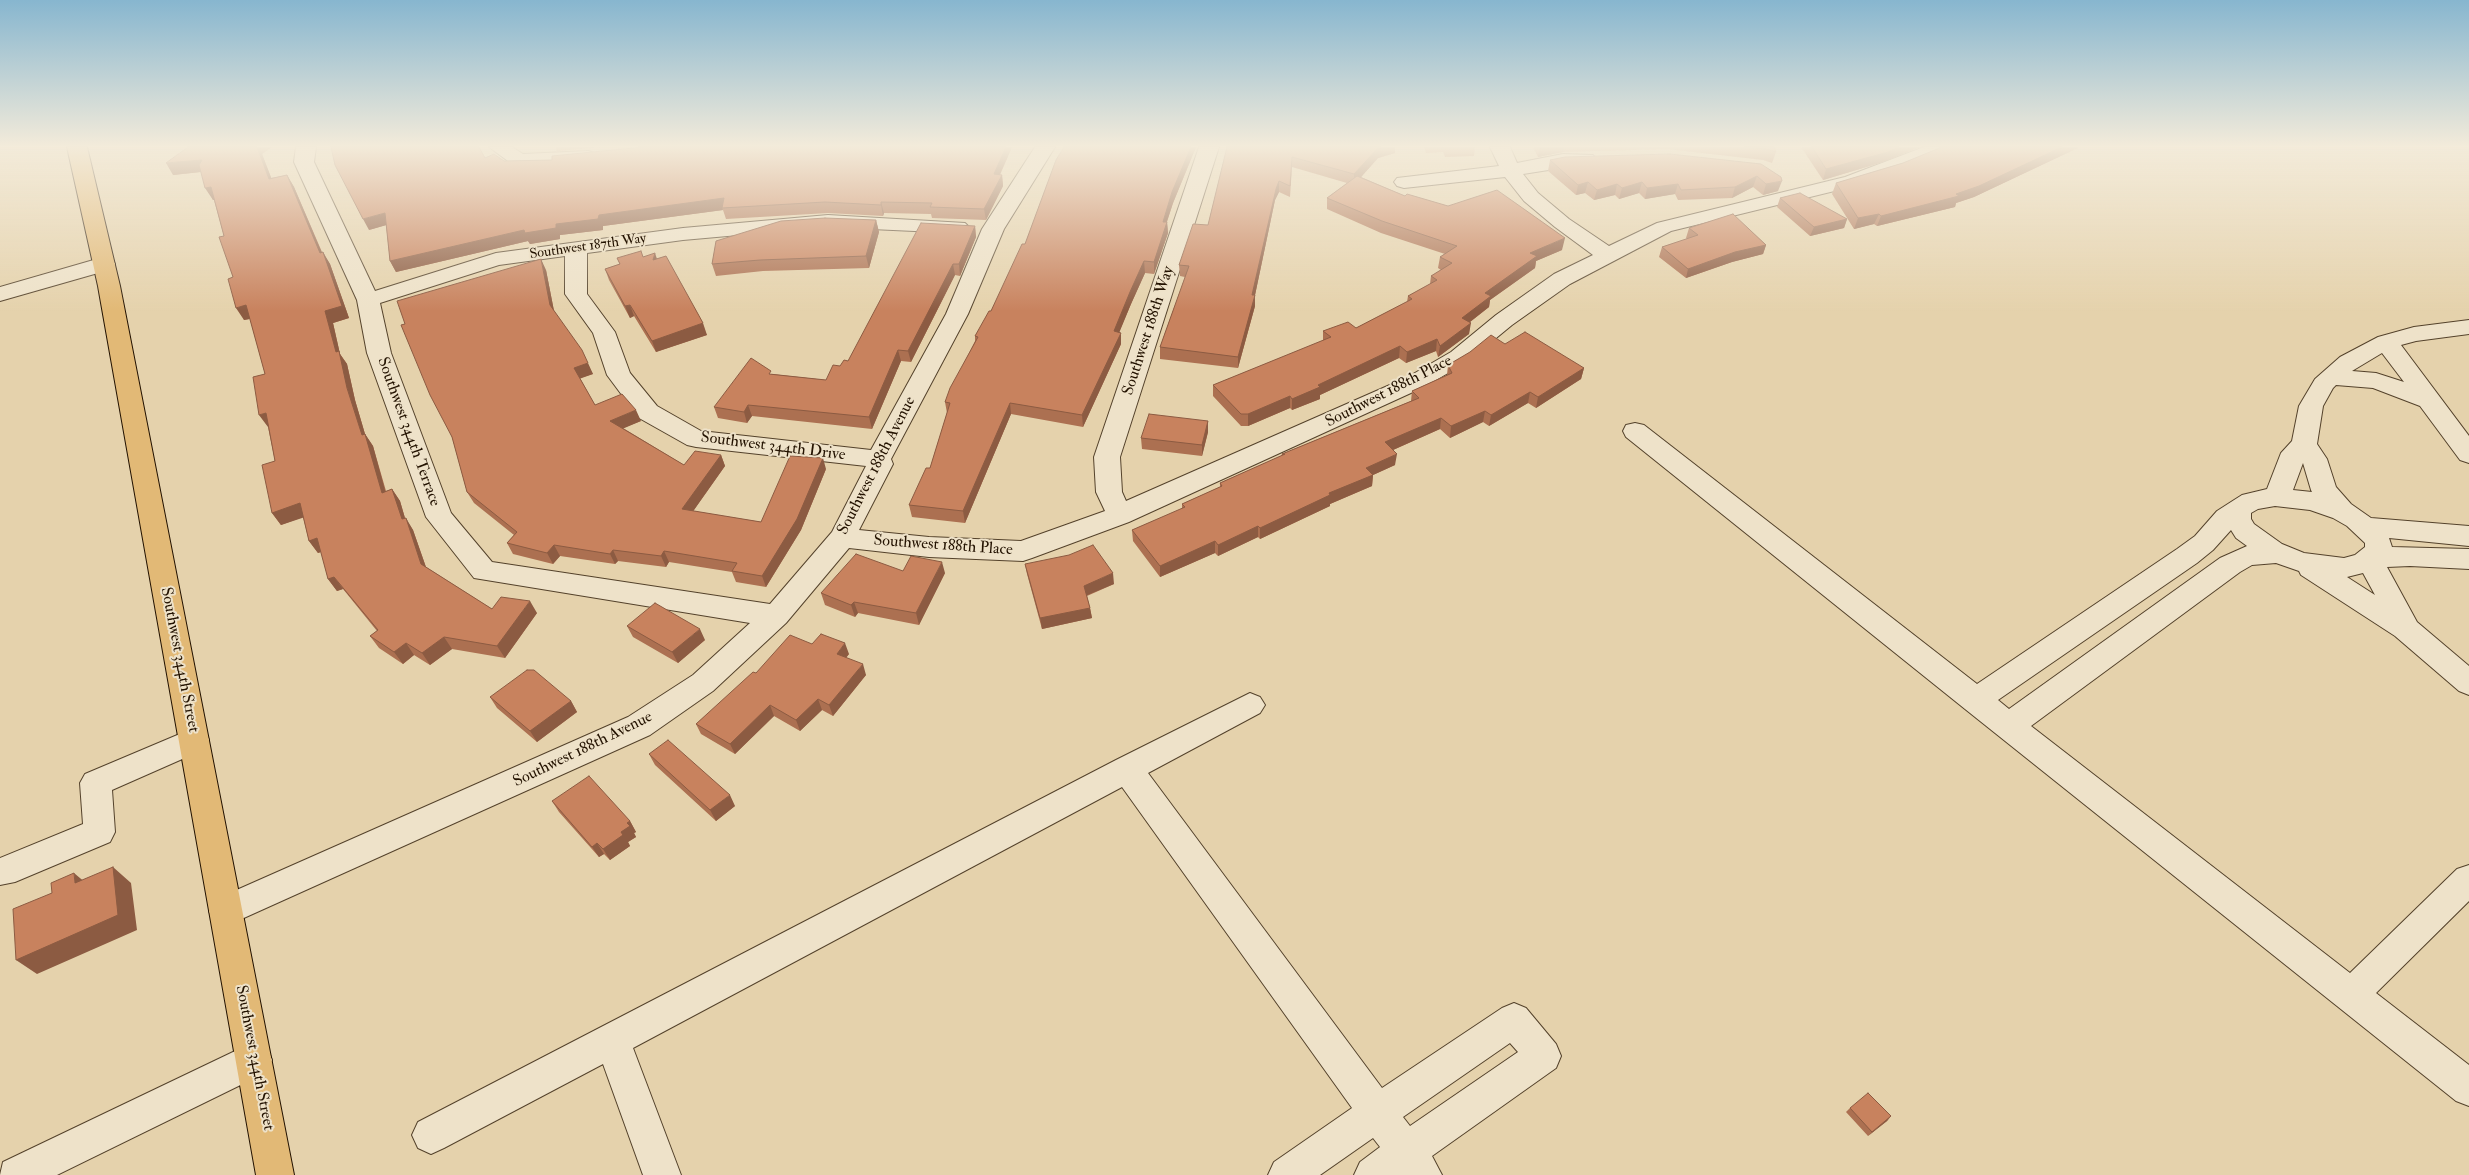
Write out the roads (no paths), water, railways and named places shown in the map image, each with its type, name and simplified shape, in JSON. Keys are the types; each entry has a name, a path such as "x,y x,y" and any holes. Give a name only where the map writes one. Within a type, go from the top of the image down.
{"main road":[{"name":"Southwest 344th Street","path":"90,202 104,264 275,1175"}],"street":[{"name":"Southwest 344th Terrace","path":"322,202 368,300 379,353 439,517 484,571 776,616"},
{"name":"Southwest 188th Avenue","path":"226,911 639,726 703,683 776,616 842,538 880,464 878,459 957,314 993,229 1011,202"},
{"name":"Southwest 188th Way","path":"1120,515 1109,492 1108,456 1191,202"},
{"path":"1537,202 1562,223 1606,254"},
{"name":"Southwest 188th Place","path":"842,538 929,547 1023,551 1120,515 1416,382 1459,357 1504,320 1562,278 1606,254 1664,227 1768,202"},
{"name":"Southwest 187th Way","path":"368,300 496,259 576,250 683,234 828,221 993,229"},
{"name":"Southwest 344th Drive","path":"576,250 576,294 604,332 619,375 648,412 696,439 878,459"},
{"path":"0,294 104,264"},
{"path":"2277,497 2294,453 2304,445 2311,406 2330,377 2359,355 2386,342 2414,334 2469,327"},
{"path":"2386,342 2469,454"},
{"path":"2330,377 2376,381 2429,400"},
{"path":"1635,431 1975,701 2469,1088"},
{"path":"2304,445 2314,459 2324,490 2342,512"},
{"path":"1975,701 2204,543 2226,518 2250,501 2277,497 2312,501 2342,512 2366,527 2379,545 2378,552 2370,559"},
{"path":"2240,508 2238,520 2241,527 2262,545 2289,558 2405,628 2469,682"},
{"path":"2366,527 2469,536"},
{"path":"2008,726 2230,565 2247,556 2289,558 2344,568 2370,559 2410,556 2469,559"},
{"path":"2370,559 2405,628"},
{"path":"431,1135 1250,705"},
{"path":"3,872 99,832 96,783 194,740"},
{"path":"1127,770 1414,1163"},
{"path":"2351,996 2469,879"},
{"path":"1287,1175 1514,1020 1543,1056 1414,1163 1373,1175"},
{"path":"612,1039 662,1175"},
{"path":"16,1175 254,1060"}]}
